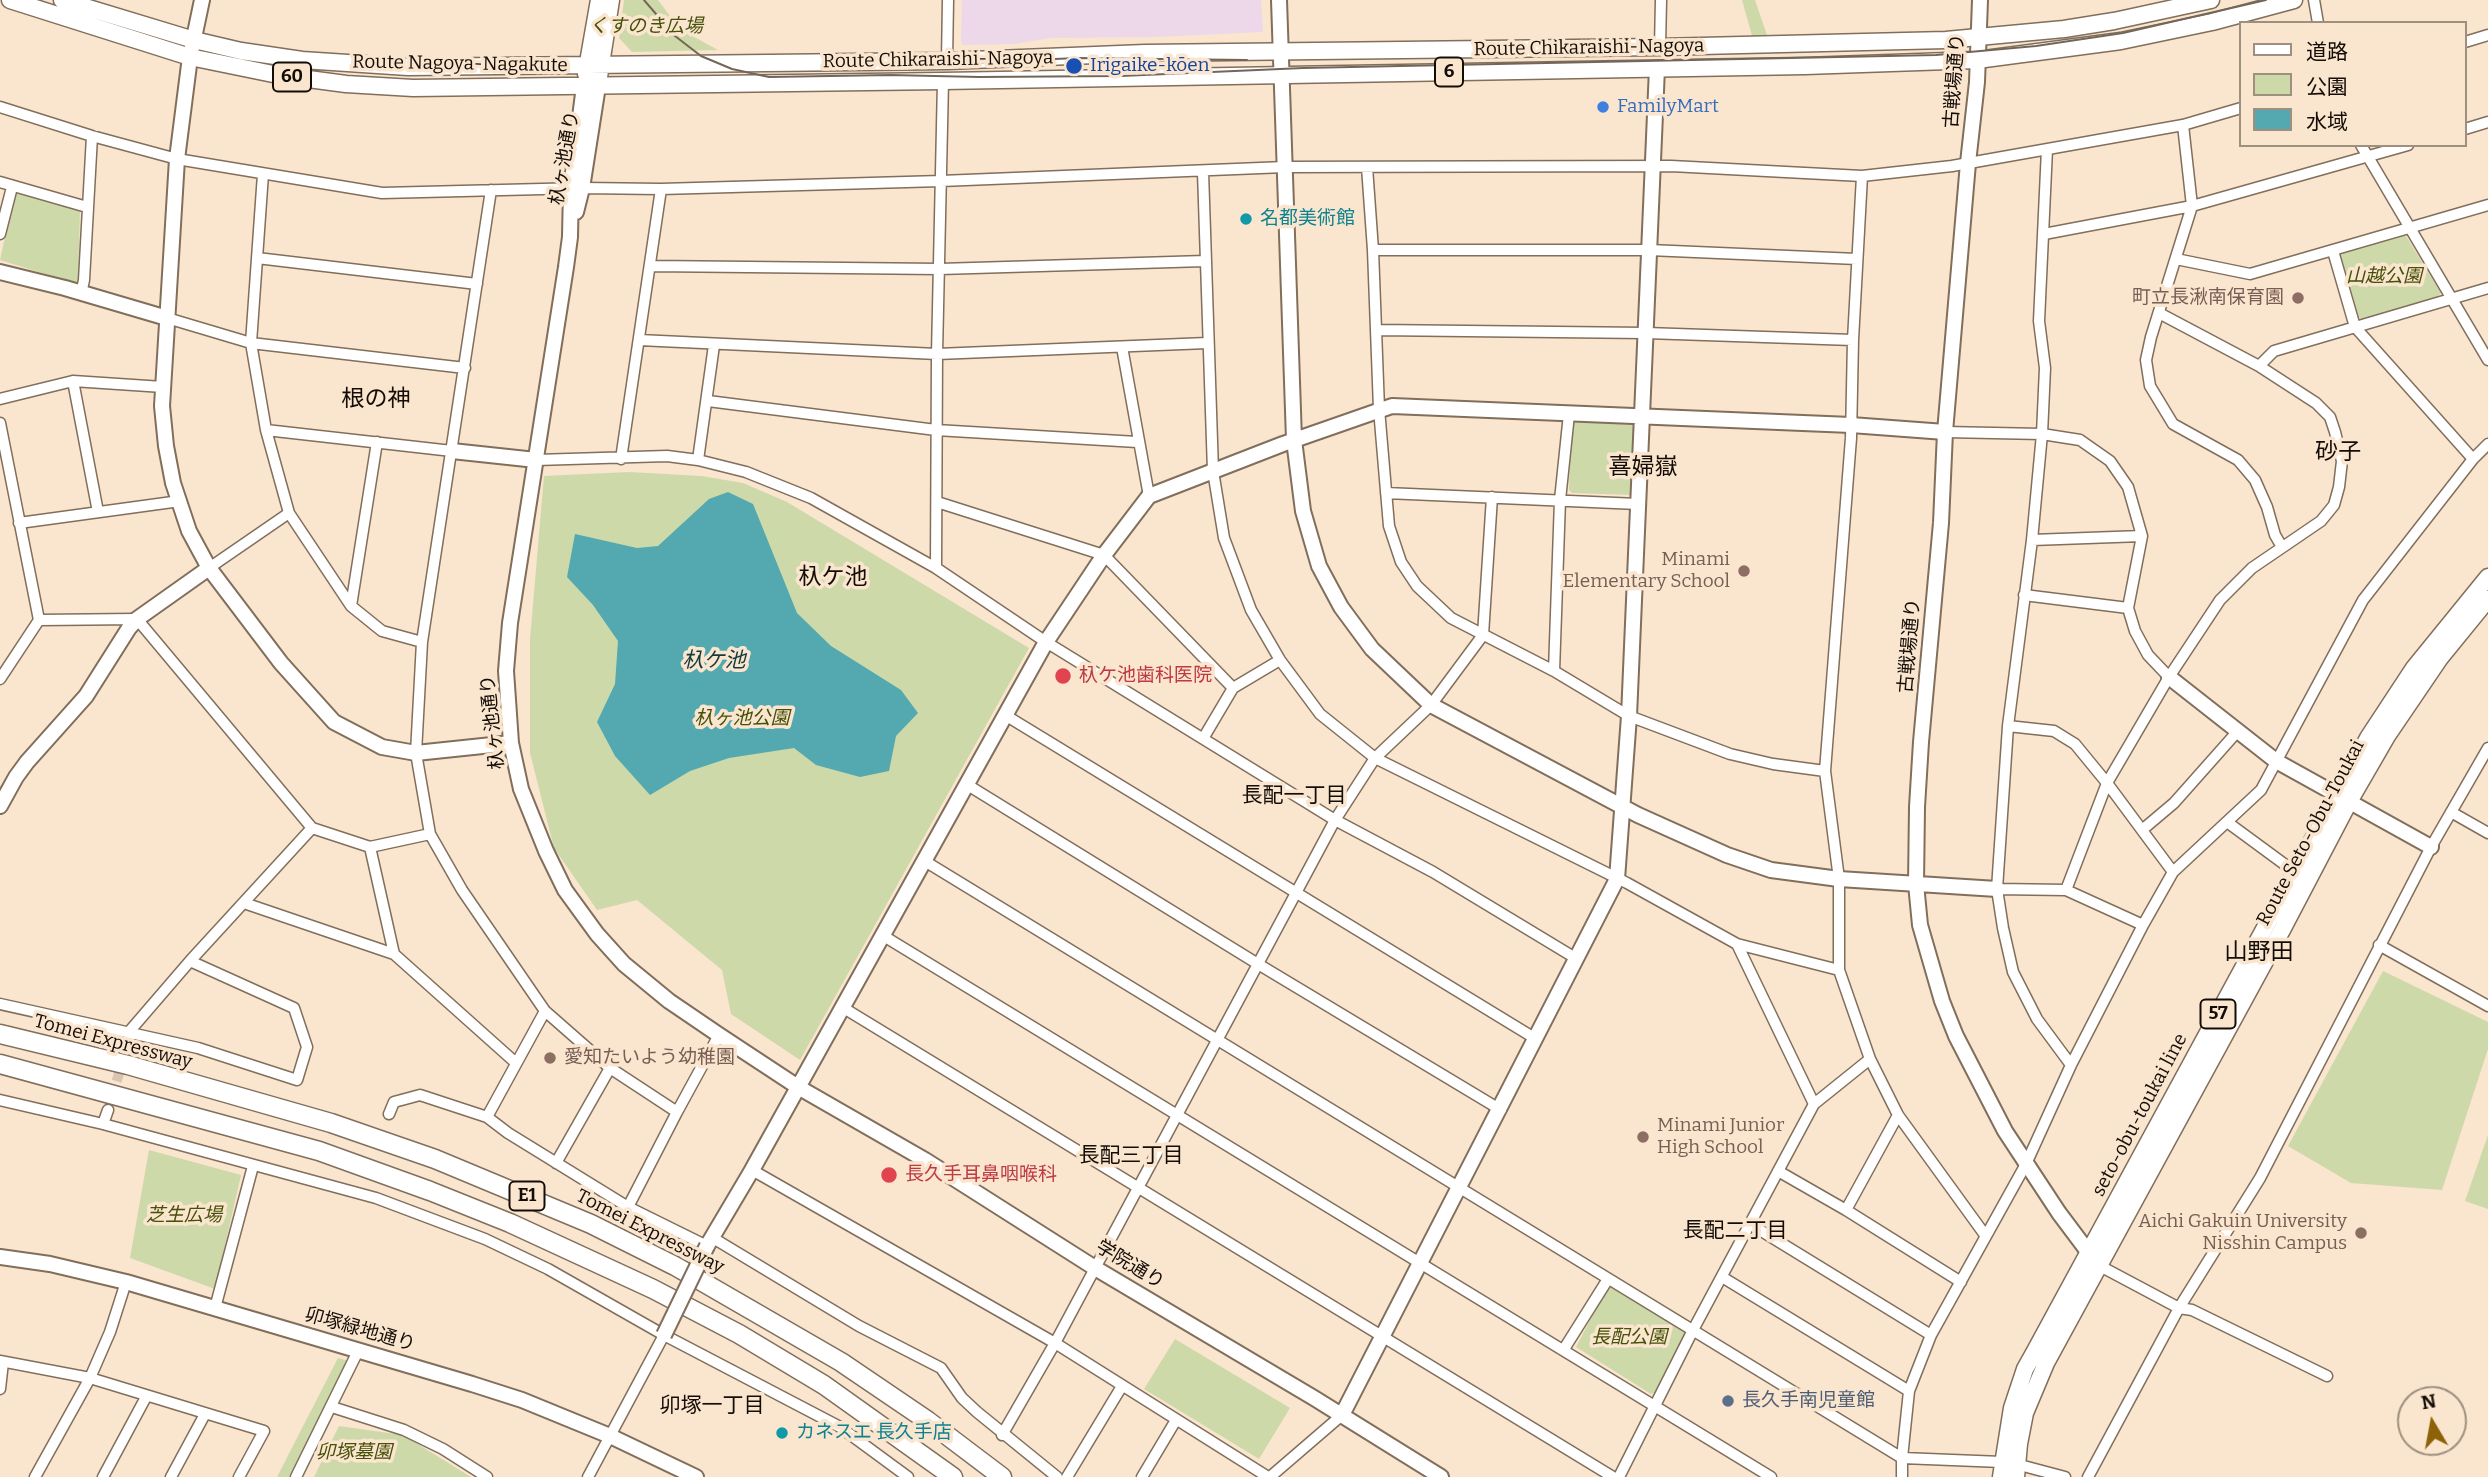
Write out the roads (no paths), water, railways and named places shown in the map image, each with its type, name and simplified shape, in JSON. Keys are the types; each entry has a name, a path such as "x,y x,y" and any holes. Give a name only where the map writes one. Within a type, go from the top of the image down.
{"highway":[{"name":"Tomei Expressway","path":"0,1034 128,1065 331,1123 435,1159 591,1224 675,1266 842,1362 928,1421 1002,1477"},
{"name":"E1","path":"0,1064 319,1151 510,1223 653,1289 739,1334 824,1385 953,1477"}],"main road":[{"name":"Route Nagoya-Nagakute","path":"10,0 192,48 278,75 346,84 413,88 591,86"},
{"path":"591,86 600,0"},
{"path":"594,66 611,0"},
{"name":"Route Chikaraishi-Nagoya","path":"594,66 947,61 1132,53 1660,47 1978,37 2114,21 2211,0"},
{"name":"Route Chikaraishi-Nagoya","path":"591,86 1805,66 1977,60 2121,41 2211,22 2294,0"},
{"name":"Route Nagoya-Nagakute","path":"66,1 192,48 345,65 594,66"},
{"name":"seto-obu-toukai line","path":"2009,1470 2012,1408 2025,1369 2295,872 2344,797 2368,738 2414,668 2488,577"},
{"name":"Route Seto-Obu-Toukai","path":"2009,1470 2032,1393 2046,1363 2100,1266 2344,797 2440,658 2488,599"}],"street":[{"path":"202,0 192,48 177,159 162,406 173,483 189,531 209,568 281,663 334,722 382,747 416,753 511,743"},
{"path":"947,61 948,0"},
{"path":"1279,0 1294,440 1303,512 1319,566 1341,607 1372,649 1431,705 1638,815 1727,855 1771,870 1839,878 1997,889 2067,890 2143,925"},
{"path":"1660,47 1661,0"},
{"name":"古戦場通り","path":"1980,0 1917,807 1916,884 1920,925 1942,1001 1969,1063 2005,1131 2070,1230 2089,1253"},
{"path":"2314,0 2318,21"},
{"path":"2467,41 2488,35"},
{"path":"752,1170 1055,1343 1269,1477 1342,1415 1458,1186 1501,1110 1617,879 1629,716 1657,68"},
{"path":"936,568 936,354 943,81"},
{"name":"杁ヶ池通り","path":"591,86 507,646 507,697 511,743 527,807 565,890 597,934 624,964 669,1001 799,1087"},
{"path":"0,107 177,159 382,193 941,181 1285,167 1651,166 1862,176 1968,163 2183,125 2240,108"},
{"path":"2467,128 2488,122"},
{"path":"2183,125 2192,206 2151,337 2146,360 2150,386 2173,424 2238,460 2255,480 2282,547"},
{"path":"81,294 92,136"},
{"path":"2362,147 2488,360"},
{"path":"2044,234 2192,206 2401,147"},
{"path":"2046,149 2039,321 2045,368 2042,434 2032,540 2008,726 1997,889 2013,972 2037,1019 2071,1065"},
{"path":"1367,167 1379,409 1389,526 1401,562 1417,586 1451,618 1554,671 1629,716 1730,754 1773,764 1825,771"},
{"path":"1203,172 1213,471 1224,538 1251,610 1280,660 1320,714 1375,758 1617,879 1737,944 1839,970"},
{"path":"263,174 251,343 266,430 289,513 351,607 382,631 422,642"},
{"path":"1862,176 1853,340 1852,425 1825,771 1839,878 1839,970 1870,1059 1898,1115 1985,1235"},
{"path":"0,182 87,207"},
{"path":"0,234 12,187"},
{"path":"621,459 661,189"},
{"path":"491,190 422,642 416,753 430,834 462,890 545,1011 610,1068 677,1112"},
{"path":"2176,259 2250,274 2488,205"},
{"path":"1373,250 1649,250 1857,258"},
{"path":"2333,251 2355,327 2473,459"},
{"path":"257,258 477,284"},
{"path":"651,266 940,269 1205,261"},
{"path":"0,272 251,343 465,368"},
{"path":"2259,366 2274,351 2488,288"},
{"path":"2067,890 2107,783 2169,677 2220,600 2252,568 2321,521 2333,505 2339,487 2342,461 2330,417 2316,403 2259,366 2159,313"},
{"path":"1376,330 1646,333 1853,340"},
{"path":"639,340 936,354 1207,343"},
{"path":"698,460 714,345"},
{"path":"1122,348 1137,442 1149,496"},
{"path":"0,400 73,381 163,387"},
{"path":"73,381 98,512"},
{"path":"708,401 936,430 1137,442"},
{"path":"588,1477 710,1242 799,1087 923,860 1046,642 1104,555 1149,496 1379,409 1392,405 1642,418 1852,425 1945,432 2042,434 2080,440 2110,461 2127,487 2142,536 2128,608 2135,631 2148,656 2169,677 2236,732 2276,761 2431,846"},
{"path":"1554,671 1560,500 1569,414"},
{"path":"0,423 39,620 0,679"},
{"path":"266,430 536,460 667,456 698,460 746,472 810,498 936,568 1046,642 1335,820 1433,873 1577,960"},
{"path":"351,607 377,442"},
{"path":"1902,1477 1909,1391 1931,1335 2026,1164 2071,1065 2173,872 2261,790 2363,600 2473,459 2488,444"},
{"path":"1386,493 1638,504"},
{"path":"1002,1435 1096,1268 1335,820 1375,758 1431,705 1483,635 1492,497"},
{"path":"19,523 180,501"},
{"path":"937,502 1104,555 1233,688"},
{"path":"0,806 27,762 86,696 137,619 289,513"},
{"path":"2032,540 2142,536"},
{"path":"2024,595 2128,608"},
{"path":"39,620 137,619"},
{"path":"137,619 312,828 370,848 430,834"},
{"path":"1204,737 1233,688 1280,660"},
{"path":"1005,715 1536,1039"},
{"path":"2008,726 2054,731 2075,744 2173,872"},
{"path":"2141,830 2174,803 2236,732"},
{"path":"2088,1477 2179,1308 2260,1178 2431,846 2488,748"},
{"path":"966,784 1501,1110"},
{"path":"2451,812 2488,833"},
{"path":"2227,822 2295,872"},
{"path":"129,1035 190,961 312,828"},
{"path":"370,848 394,954"},
{"path":"923,860 1902,1458 2065,1477"},
{"path":"244,903 394,954 516,1063"},
{"path":"883,934 1771,1477"},
{"path":"1737,944 1814,1104"},
{"path":"2379,945 2488,1006"},
{"path":"0,1003 129,1035 198,1048 297,1080 307,1047 294,1008 190,961"},
{"path":"842,1007 1612,1477"},
{"path":"487,1117 545,1011"},
{"path":"628,1207 719,1035"},
{"path":"1619,1477 1693,1330 1814,1104 1870,1059"},
{"path":"556,1163 610,1068"},
{"name":"学院通り","path":"799,1087 925,1160 1096,1268 1441,1477"},
{"path":"390,1114 394,1102 420,1095 487,1117 508,1133 628,1207 710,1242 859,1326 941,1368 962,1398 1002,1435 1056,1477"},
{"path":"0,1100 103,1124 376,1198 485,1239 570,1281 664,1335 840,1427 908,1477"},
{"path":"103,1124 108,1110"},
{"path":"1846,1210 1898,1115"},
{"path":"215,1308 253,1166"},
{"path":"1778,1171 1961,1282"},
{"path":"1750,1224 1931,1335"},
{"path":"2089,1253 2100,1266 2179,1308 2192,1310 2327,1376"},
{"name":"卯塚緑地通り","path":"0,1257 50,1264 126,1282 359,1349 522,1400 610,1436 696,1477"},
{"path":"1722,1277 1909,1391"},
{"path":"1564,1349 1608,1279"},
{"path":"34,1477 90,1378 110,1332 126,1282"},
{"path":"296,1477 359,1349"},
{"path":"0,1389 2,1362 90,1378 264,1431 239,1477"},
{"path":"1066,1477 1122,1386"},
{"path":"103,1477 146,1396"},
{"path":"332,1407 404,1430 443,1449 487,1477"},
{"path":"171,1477 205,1413"},
{"path":"1142,1477 1175,1420"}],"water":[{"name":"杁ケ池","path":"728,492 753,504 797,613 831,646 901,690 918,713 896,736 889,771 860,777 816,765 794,748 729,758 690,771 650,795 615,756 597,722 615,684 618,641 593,605 567,577 575,534 637,548 658,546 709,499"}],"tunnel":[{"path":"108,1110 130,1037"}],"tram line":[{"path":"644,0 675,36 701,56 732,69 769,77 1121,76 1303,68 1936,55 2036,46 2123,33 2266,0"},
{"path":"901,66 1077,58 1247,60"}],"place":[{"name":"Irigaike-kōen","path":"1074,66"},
{"name":"FamilyMart","path":"1603,107"},
{"name":"名都美術館","path":"1246,219"},
{"name":"町立長湫南保育園","path":"2298,298"},
{"name":"Minami Elementary School","path":"1744,571"},
{"name":"杁ケ池歯科医院","path":"1063,676"},
{"name":"愛知たいよう幼稚園","path":"550,1058"},
{"name":"Minami Junior High School","path":"1643,1137"},
{"name":"長久手耳鼻咽喉科","path":"889,1175"},
{"name":"Aichi Gakuin University Nisshin Campus","path":"2361,1233"},
{"name":"長久手南児童館","path":"1728,1401"},
{"name":"カネスエ 長久手店","path":"782,1433"}],"district":[{"name":"根の神","path":"376,400"},
{"name":"砂子","path":"2338,453"},
{"name":"喜婦嶽","path":"1643,468"},
{"name":"杁ケ池","path":"833,578"},
{"name":"長配一丁目","path":"1294,796"},
{"name":"山野田","path":"2259,953"},
{"name":"長配三丁目","path":"1131,1156"},
{"name":"長配二丁目","path":"1735,1231"},
{"name":"卯塚一丁目","path":"712,1406"}],"park label":[{"name":"くすのき広場","path":"646,27"},
{"name":"山越公園","path":"2384,277"},
{"name":"杁ヶ池公園","path":"742,719"},
{"name":"芝生広場","path":"184,1216"},
{"name":"長配公園","path":"1629,1338"},
{"name":"卯塚墓園","path":"354,1453"}]}
